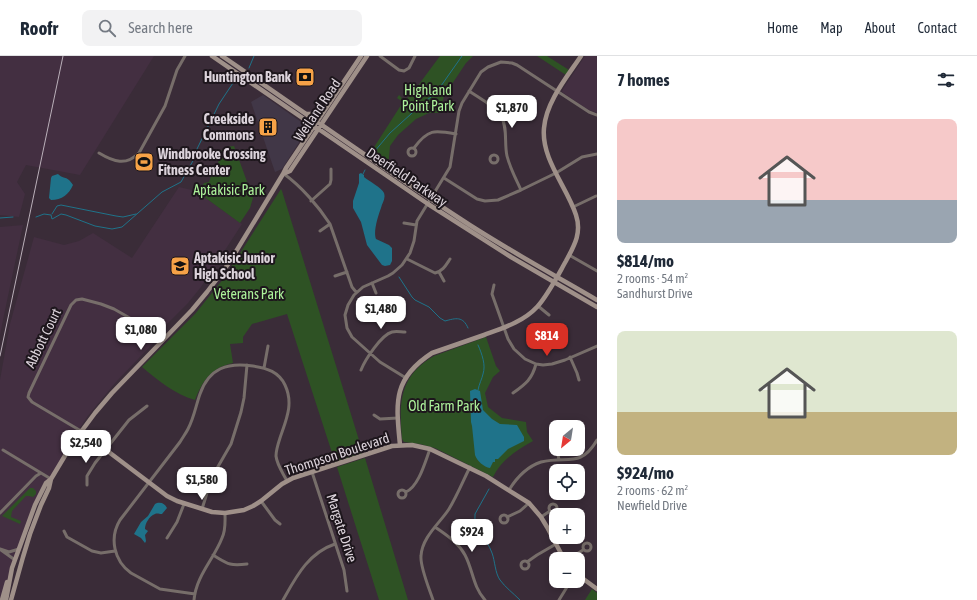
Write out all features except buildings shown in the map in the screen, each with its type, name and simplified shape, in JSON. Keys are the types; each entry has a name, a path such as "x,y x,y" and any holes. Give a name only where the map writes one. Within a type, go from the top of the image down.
{"main road":[{"name":"Deerfield Parkway","path":"212,56 317,125 429,202 496,241 597,307"},
{"name":"Deerfield Parkway","path":"222,56 304,112 317,125"},
{"name":"Weiland Road","path":"317,125 326,108 361,56"},
{"name":"Weiland Road","path":"51,478 81,431 95,413 112,393 192,310 219,277 286,168 367,56"},
{"path":"400,445 397,413 398,397 406,378 414,367 432,353 504,328 522,319 538,306 556,279 573,248 578,237 578,221 573,207 556,174 546,148 544,129 547,111 551,102 581,56"},
{"path":"304,112 315,114 326,108"},
{"name":"Deerfield Parkway","path":"556,279 597,300"},
{"name":"Thompson Boulevard","path":"81,431 167,496 184,504 212,512 225,513 244,510 261,501 282,484 300,475 392,446 418,446 430,449 486,476 529,503 541,517 549,531"},
{"path":"6,600 12,568 35,505 46,483 51,478"},
{"path":"11,600 30,534 49,488 51,478"},
{"name":"Thompson Boulevard","path":"556,544 560,552"},
{"path":"2,600 11,566 15,560"},
{"path":"585,580 597,589"}],"street":[{"path":"100,153 114,160 123,162 134,158 139,153 165,106 177,70 185,56"},
{"path":"380,56 399,70 404,71 409,68 415,56"},
{"path":"406,378 380,362 352,337 346,324 346,311 356,292 363,287 388,276 398,269 407,259 413,247 416,225 419,217 450,167 460,106 481,72 492,65 502,62 512,63 589,112 597,115"},
{"path":"469,92 494,108 501,116 504,126 507,155 512,171 521,190"},
{"path":"414,148 420,139 432,132 442,131 456,134"},
{"path":"444,178 473,197 481,200 498,200 556,174 582,157 597,154"},
{"path":"498,158 507,155"},
{"path":"311,200 330,184 331,169"},
{"path":"283,174 296,183 330,224 352,287 356,292"},
{"path":"573,207 596,197 597,192"},
{"path":"404,223 416,225"},
{"path":"320,231 330,224"},
{"path":"569,255 597,271"},
{"path":"407,259 435,273 440,272 450,259"},
{"path":"335,276 347,272"},
{"path":"440,272 444,280"},
{"path":"372,283 376,293"},
{"path":"494,285 492,294 504,328 511,344 525,359 536,364 552,364 597,346"},
{"name":"Abbott Court","path":"81,431 32,402 28,397 71,305 76,300 82,300 114,309 138,322 162,341"},
{"path":"538,306 549,315"},
{"path":"361,370 370,353 389,333 405,332"},
{"path":"264,368 268,346"},
{"path":"570,357 579,380"},
{"path":"195,594 160,589 127,570 118,559 115,551 114,534 117,524 188,430 202,389 209,377 216,371 227,366 240,364 264,368 280,377 288,393 289,408 276,455 280,468 287,481"},
{"path":"513,393 529,380 536,364"},
{"path":"202,509 212,477 231,444 237,425 243,405 247,365"},
{"path":"87,485 86,476 105,449 129,420 147,406"},
{"path":"374,416 380,419 398,418"},
{"path":"509,490 515,480 528,468 541,462 582,457 590,450 597,440"},
{"path":"406,492 411,489 418,477 430,449"},
{"path":"3,450 51,478"},
{"path":"558,456 559,460"},
{"path":"433,600 422,565 421,558 424,545 454,500 470,468"},
{"name":"Margate Drive","path":"312,472 346,577 347,591"},
{"path":"0,513 36,476 41,473"},
{"path":"261,501 274,520 280,524"},
{"path":"507,517 520,512 529,503"},
{"path":"167,538 177,522 184,504"},
{"path":"541,517 549,512"},
{"path":"194,600 200,577 224,533 225,513"},
{"path":"435,527 460,548 467,560 478,591 485,600"},
{"path":"64,531 67,537 92,552 101,554 115,551"},
{"path":"283,600 304,565 323,549 335,544"},
{"path":"527,562 556,544"},
{"path":"0,549 9,552 19,549"},
{"path":"0,549 15,560"},
{"path":"213,555 227,564 235,566 247,564"},
{"path":"558,600 566,588"}],"shaded area":[{"path":"0,56 154,56 80,175 26,165 17,182 25,194 19,217 0,215"},
{"path":"585,56 597,56 597,113 587,109 562,92"},
{"name":"Creekside Commons","path":"263,95 304,124 305,133 282,169 275,172 251,102"},
{"path":"179,187 196,191 242,224 201,287 188,303 159,332 140,319 160,336 115,383 87,417 68,446 31,515 13,561 4,600 0,600 0,380 10,324 34,237 64,245 79,241 93,233 132,258"},
{"path":"23,225 4,315 0,335 0,227"}],"green space":[{"name":"Highland Point Park","path":"440,56 473,56 466,63 444,96 440,113 429,113 416,119 398,135 390,146 388,168 369,155 403,102 397,98 399,95 402,98 407,98 411,95"},
{"path":"537,56 547,56 569,70 566,75"},
{"name":"Aptakisic Park","path":"234,146 253,198 250,208 240,223 196,191 201,188 204,183 209,182 213,170 218,164 220,152 225,147"},
{"name":"Veterans Park","path":"281,189 363,453 335,462 287,314 252,324 243,337 243,343 230,344 233,363 225,365 213,372 201,386 195,400 173,391 142,367 195,314 224,278"},
{"name":"Old Farm Park","path":"486,337 496,366 500,371 493,377 485,393 488,407 502,418 526,422 527,432 533,441 515,452 500,465 493,477 435,448 404,442 402,439 401,426 404,392 414,372 422,364 434,356"},
{"path":"365,458 408,600 379,600 337,467"},
{"path":"30,488 33,488 36,491 36,494 33,497 26,496 12,511 11,517 21,521 20,524 2,516"},
{"path":"592,589 597,593 597,600 585,600"}],"water":[{"path":"361,173 384,193 384,199 376,224 375,236 376,239 392,248 392,261 390,265 382,265 367,245 361,222 353,208 353,201 359,183 359,174"},
{"path":"58,174 69,180 73,185 65,196 59,199 51,200 49,198 51,178 52,176"},
{"path":"475,389 480,391 483,410 492,419 500,424 517,425 524,437 524,441 508,449 498,459 495,459 495,462 493,462 490,468 481,463 475,455 471,422 470,391"},
{"path":"157,503 165,505 167,508 162,514 155,514 148,520 145,527 148,531 145,535 145,543 141,538 134,534 141,522 148,516"}],"waterway":[{"path":"249,68 254,56"},
{"path":"374,152 390,133 436,93 462,56"},
{"path":"36,217 44,214 51,215 52,219 61,214 95,226 112,229 122,227 162,192 181,182 194,159 196,151 219,104 235,80"},
{"path":"363,174 365,170"},
{"path":"52,214 57,206 61,205 123,217 136,214"},
{"path":"0,218 13,217"},
{"path":"399,277 415,300 429,307 445,321 459,319 464,321 468,328"},
{"path":"478,345 484,363 483,376 478,390"},
{"path":"489,489 475,514 476,525 490,548 500,580 520,600"}],"railway":[{"path":"0,356 63,56"}],"place":[{"name":"Huntington Bank","path":"305,77"},
{"name":"Creekside Commons","path":"268,127"},
{"name":"Windbrooke Crossing Fitness Center","path":"144,162"},
{"name":"Aptakisic Junior High School","path":"180,266"}]}
